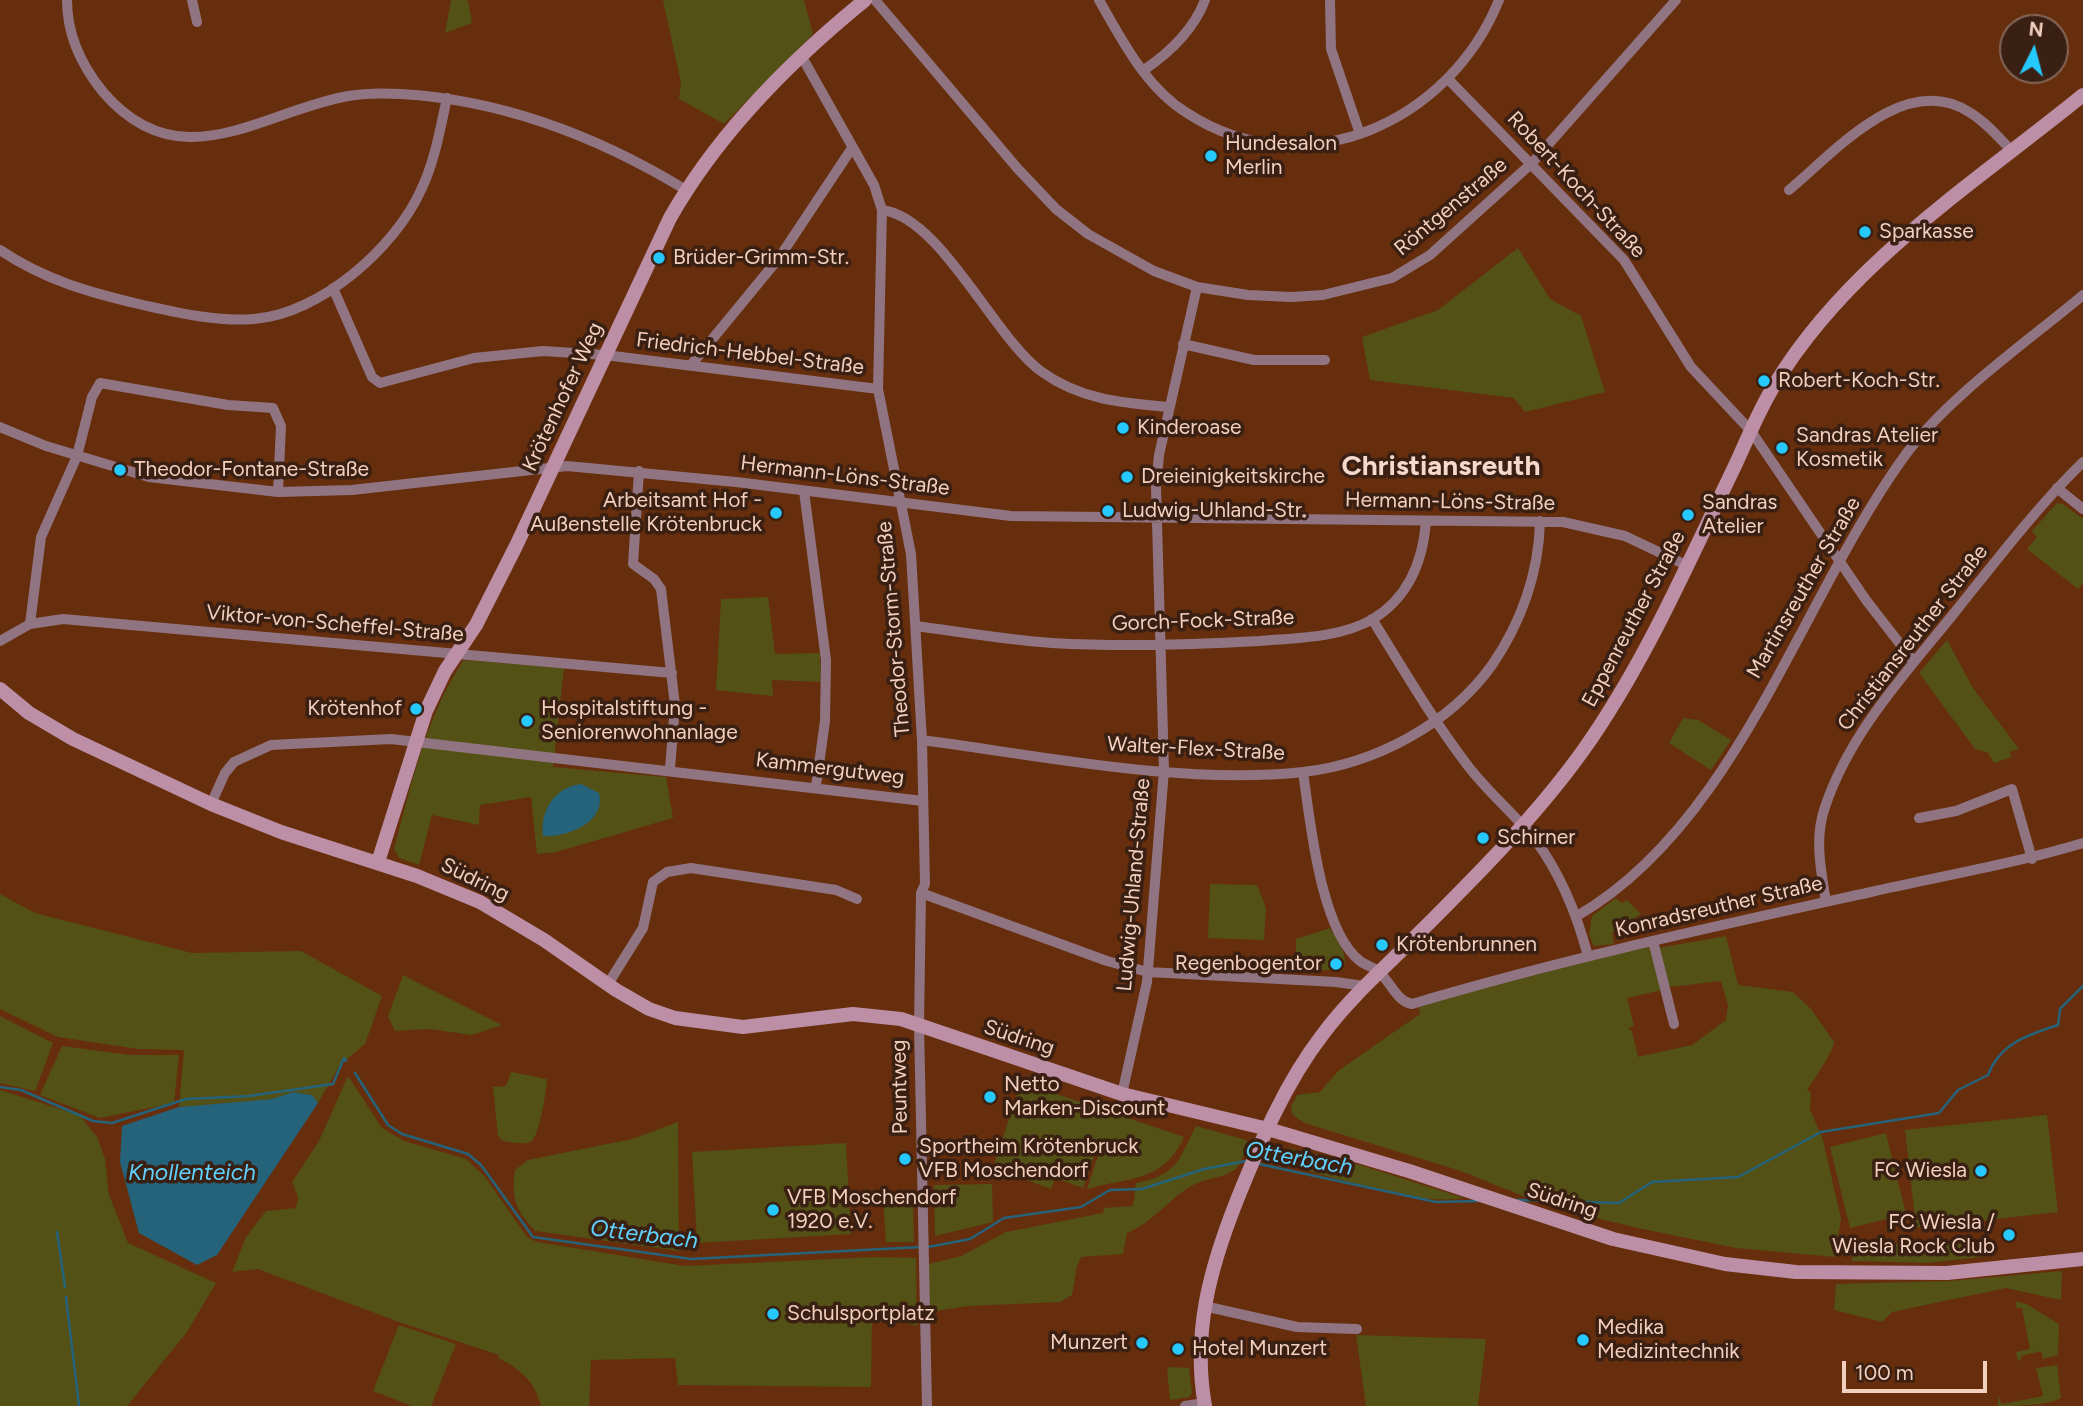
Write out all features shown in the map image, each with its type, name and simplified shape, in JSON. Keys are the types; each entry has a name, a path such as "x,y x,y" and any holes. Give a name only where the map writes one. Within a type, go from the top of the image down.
{"street":[{"path":"67,0 75,49 93,79 130,120 164,132 187,136 221,135 331,100 363,94 446,98 475,102 563,129 629,158 686,190"},
{"path":"192,0 197,22"},
{"name":"Krötenhofer Weg","path":"377,862 416,740 445,671 476,625 686,190 733,127 802,57 865,0"},
{"name":"Röntgenstraße","path":"875,0 1018,169 1056,209 1118,254 1197,287 1248,295 1291,297 1323,295 1392,278 1430,255 1532,163 1676,0"},
{"path":"1099,0 1127,49 1162,93 1185,113 1237,136 1266,143 1300,145 1360,134 1399,118 1449,80 1480,40 1499,0"},
{"path":"1143,70 1170,50 1193,22 1205,0"},
{"path":"1330,0 1331,49 1360,134"},
{"name":"Theodor-Storm-Straße","path":"802,57 874,185 882,210 878,389 911,554 923,800"},
{"name":"Robert-Koch-Straße","path":"1449,80 1624,260 1691,367 1751,431 1839,561 1914,662"},
{"name":"Eppenreuther Straße","path":"1204,1404 1198,1360 1204,1306 1214,1260 1257,1153 1306,1058 1364,986 1523,826 1572,766 1614,704 1688,566 1774,385 1801,344 1845,295 1921,224 2083,95"},
{"path":"0,250 24,266 78,289 211,318 256,319 278,314 300,306 333,288 377,253 409,214 431,163 446,98"},
{"path":"1788,190 1885,111 1922,101 1952,104 1967,110 1984,122 2013,152"},
{"path":"691,365 779,258 852,148"},
{"path":"882,210 903,217 930,240 951,262 1011,341 1040,371 1087,397 1169,407"},
{"name":"Ludwig-Uhland-Straße","path":"1122,1094 1148,972 1164,770 1157,518 1159,455 1197,287"},
{"name":"Friedrich-Hebbel-Straße","path":"333,288 372,377 380,383 499,353 557,351 878,389"},
{"name":"Martinsreuther Straße","path":"1577,916 1608,895 1643,865 1706,792 1752,720 1839,561 1886,483 1916,442 1961,397 2083,295"},
{"path":"1183,344 1254,360 1325,360"},
{"path":"30,624 41,537 76,456 94,391 100,383 228,405 270,407 275,411 281,426 278,492"},
{"name":"Hermann-Löns-Straße","path":"0,427 76,456 181,483 278,492 352,490 554,467 639,471 1011,516 1540,521 1606,530 1643,543 1688,566"},
{"name":"Christiansreuther Straße","path":"1826,902 1819,856 1824,809 1846,756 1914,662 2057,488 2083,461"},
{"path":"639,471 633,564 654,579 661,589 675,705 670,769"},
{"path":"2057,488 2083,509"},
{"path":"804,491 826,660 825,721 816,786"},
{"name":"Gorch-Fock-Straße","path":"916,626 1054,643 1160,644 1294,638 1331,633 1372,619 1408,586 1422,552 1426,521"},
{"name":"Walter-Flex-Straße","path":"922,740 1164,770 1223,774 1303,772 1337,765 1383,750 1437,720 1486,673 1513,630 1533,575 1540,521"},
{"name":"Viktor-von-Scheffel-Straße","path":"0,641 30,624 63,619 672,673"},
{"path":"1372,619 1437,720 1484,786 1523,826 1547,858 1577,916 1588,956"},
{"name":"Südring","path":"0,689 29,713 73,739 211,804 281,832 377,862 480,902 544,940 608,985 649,1009 675,1018 718,1026 743,1027 853,1014 875,1015 919,1025 1122,1094 1268,1129 1445,1183 1535,1215 1667,1253 1725,1265 1796,1272 1947,1273 2083,1259"},
{"name":"Kammergutweg","path":"211,804 225,773 234,762 271,745 287,742 416,740 573,762 670,769 816,786 923,800 925,884 921,893"},
{"path":"1303,772 1316,863 1328,904 1348,947 1360,961 1379,972"},
{"path":"1919,818 1956,811 2012,789 2032,859"},
{"name":"Konradsreuther Straße","path":"1379,972 1405,1003 1412,1004 1588,956 2032,859 2083,843"},
{"path":"608,985 643,928 653,882 673,869 691,867 836,890 858,899"},
{"path":"921,893 1107,961 1148,972 1336,982 1364,986"},
{"name":"Peuntweg","path":"921,893 919,1025 927,1406"},
{"path":"1653,941 1674,1024"},
{"path":"1204,1306 1297,1327 1357,1329"},
{"path":"1185,1406 1204,1404"}],"shaded area":[{"path":"451,0 468,0 472,23 445,33"},
{"path":"663,0 804,0 813,34 724,124 679,99 681,83"},
{"path":"1518,248 1550,299 1581,316 1605,392 1525,412 1514,398 1370,380 1362,337 1438,310"},
{"path":"2057,503 2063,504 2083,519 2083,583 2078,589 2027,549 2037,537 2032,531"},
{"path":"768,597 775,654 820,653 821,682 772,680 773,696 716,690 721,599"},
{"path":"1947,640 1973,688 2019,749 2009,752 2012,757 1994,763 1988,753 1975,749 1919,673"},
{"path":"464,660 564,668 553,767 666,777 673,818 556,852 537,854 531,797 480,805 479,825 432,815 419,865 399,858 394,849 421,752 439,704"},
{"path":"1683,718 1698,720 1731,740 1711,770 1669,743"},
{"path":"1210,884 1257,885 1266,908 1264,940 1208,938"},
{"path":"0,894 35,913 192,953 301,951 382,996 365,1044 340,1065 318,1103 312,1095 293,1092 272,1099 179,1107 184,1050 139,1049 58,1037 0,1009"},
{"path":"1616,898 1622,903 1627,900 1641,914 1612,933 1614,944 1594,946 1589,935 1592,916"},
{"path":"1330,928 1344,954 1342,970 1296,970 1296,939"},
{"path":"1726,936 1738,985 1793,992 1811,1009 1834,1042 1827,1059 1807,1090 1811,1092 1810,1109 1823,1140 1841,1219 1835,1257 1736,1248 1548,1206 1458,1170 1304,1123 1292,1114 1291,1107 1297,1095 1320,1092 1338,1071 1420,1014 1419,1005 1649,946 1662,990 1627,998 1634,1026 1628,1028 1632,1031 1638,1057 1692,1045 1726,1020 1728,1005 1721,981 1670,987 1658,948"},
{"path":"403,975 502,1025 472,1035 429,1029 395,1031 388,1016"},
{"path":"0,1016 53,1043 35,1091 0,1083"},
{"path":"62,1046 130,1055 179,1055 174,1103 100,1118 40,1095"},
{"path":"511,1072 547,1079 537,1132 534,1139 527,1143 503,1141 498,1136 493,1087 506,1086"},
{"path":"348,1076 382,1128 404,1141 466,1159 485,1177 527,1237 537,1242 685,1266 875,1257 916,1258 917,1326 872,1313 871,1387 678,1385 675,1358 591,1360 589,1406 541,1406 531,1383 520,1371 498,1358 499,1355 399,1322 258,1269 232,1272 246,1237 266,1211 296,1208 298,1197 292,1182 319,1141"},
{"path":"1021,1082 1184,1137 1176,1152 1166,1162 1144,1175 1087,1189 1099,1153 1096,1151 1083,1188 1055,1178 1051,1189 993,1168"},
{"path":"0,1090 79,1115 97,1137 105,1159 109,1195 128,1243 216,1283 187,1332 127,1406 0,1406"},
{"name":"FC Wiesla","path":"2047,1115 2058,1212 1916,1228 1905,1130"},
{"path":"678,1122 679,1251 535,1231 523,1217 516,1204 515,1170 528,1160 632,1139"},
{"path":"1196,1126 1246,1140 1248,1142 1239,1165 1228,1174 1188,1188 1144,1224 1127,1233 1123,1254 1081,1257 1072,1295 1060,1302 968,1306 929,1312 929,1264 961,1256 1006,1232 1103,1213 1104,1208 1133,1206 1136,1183 1169,1171 1180,1157"},
{"name":"FC Wiesla","path":"1886,1133 1906,1214 1850,1228 1830,1147"},
{"name":"VFB Moschendorf 1920 e.V.","path":"846,1143 851,1234 697,1243 692,1152"},
{"path":"1289,1148 1360,1165 1464,1198 1419,1198 1393,1193 1266,1159 1269,1153"},
{"path":"992,1184 993,1222 935,1236 934,1185"},
{"path":"913,1196 914,1242 886,1242 883,1199"},
{"path":"1852,1238 1927,1248 1986,1239 1991,1256 1927,1263 1852,1261"},
{"path":"2062,1271 2061,1300 2006,1288 1892,1312 1882,1322 1834,1310 1836,1284 1949,1281"},
{"path":"2016,1301 2028,1305 2059,1324 2058,1355 2043,1359 2041,1351 2021,1356 2018,1361 2016,1352 2030,1349 2022,1308 2016,1308"},
{"path":"399,1325 456,1344 431,1406 412,1406 373,1391"},
{"path":"1356,1335 1486,1339 1478,1406 1366,1406"},
{"path":"2057,1365 2061,1398 2039,1404 1998,1406 1998,1396 2002,1404 2043,1396 2036,1368"},
{"path":"1169,1367 1189,1368 1192,1393 1189,1397 1170,1400"}],"water":[{"path":"581,784 599,793 597,812 591,820 573,831 543,836 544,817 551,801 564,790"},
{"name":"Knollenteich","path":"293,1092 312,1095 318,1103 217,1255 197,1265 139,1233 120,1162 122,1126 179,1107 272,1099"}],"waterway":[{"name":"Otterbach","path":"1517,1200 1619,1203 1652,1182 1738,1177 1821,1132 1939,1113 1958,1090 1988,1075 2000,1055 2016,1042 2058,1025 2060,1009 2083,986"},
{"name":"Otterbach","path":"0,1087 21,1090 93,1121 112,1123 186,1099 249,1096 333,1084 344,1058 346,1061"},
{"name":"Otterbach","path":"355,1073 388,1125 402,1134 468,1154 481,1165 533,1237 691,1259 921,1247"},
{"name":"Otterbach","path":"928,1247 970,1239 1004,1218 1081,1207 1110,1190 1142,1189 1204,1169 1246,1161"},
{"name":"Otterbach","path":"1259,1164 1436,1202 1479,1201"},
{"path":"57,1232 65,1287"},
{"path":"66,1297 79,1406"}],"place":[{"name":"Hundesalon Merlin","path":"1211,156"},
{"name":"Sparkasse","path":"1865,232"},
{"name":"Brüder-Grimm-Str.","path":"659,258"},
{"name":"Robert-Koch-Str.","path":"1764,381"},
{"name":"Kinderoase","path":"1123,428"},
{"name":"Sandras Atelier Kosmetik","path":"1782,448"},
{"name":"Theodor-Fontane-Straße","path":"120,470"},
{"name":"Dreieinigkeitskirche","path":"1127,477"},
{"name":"Ludwig-Uhland-Str.","path":"1108,511"},
{"name":"Arbeitsamt Hof - Außenstelle Krötenbruck","path":"776,513"},
{"name":"Sandras Atelier","path":"1688,515"},
{"name":"Krötenhof","path":"416,709"},
{"name":"Hospitalstiftung - Seniorenwohnanlage","path":"527,721"},
{"name":"Schirner","path":"1483,838"},
{"name":"Krötenbrunnen","path":"1382,945"},
{"name":"Regenbogentor","path":"1336,964"},
{"name":"Netto Marken-Discount","path":"990,1097"},
{"name":"Sportheim Krötenbruck VFB Moschendorf","path":"905,1159"},
{"name":"FC Wiesla","path":"1981,1171"},
{"name":"VFB Moschendorf 1920 e.V.","path":"773,1210"},
{"name":"FC Wiesla / Wiesla Rock Club","path":"2009,1235"},
{"name":"Schulsportplatz","path":"773,1314"},
{"name":"Medika Medizintechnik","path":"1583,1340"},
{"name":"Munzert","path":"1142,1343"},
{"name":"Hotel Munzert","path":"1178,1349"}],"district":[{"name":"Christiansreuth","path":"1441,467"}]}
